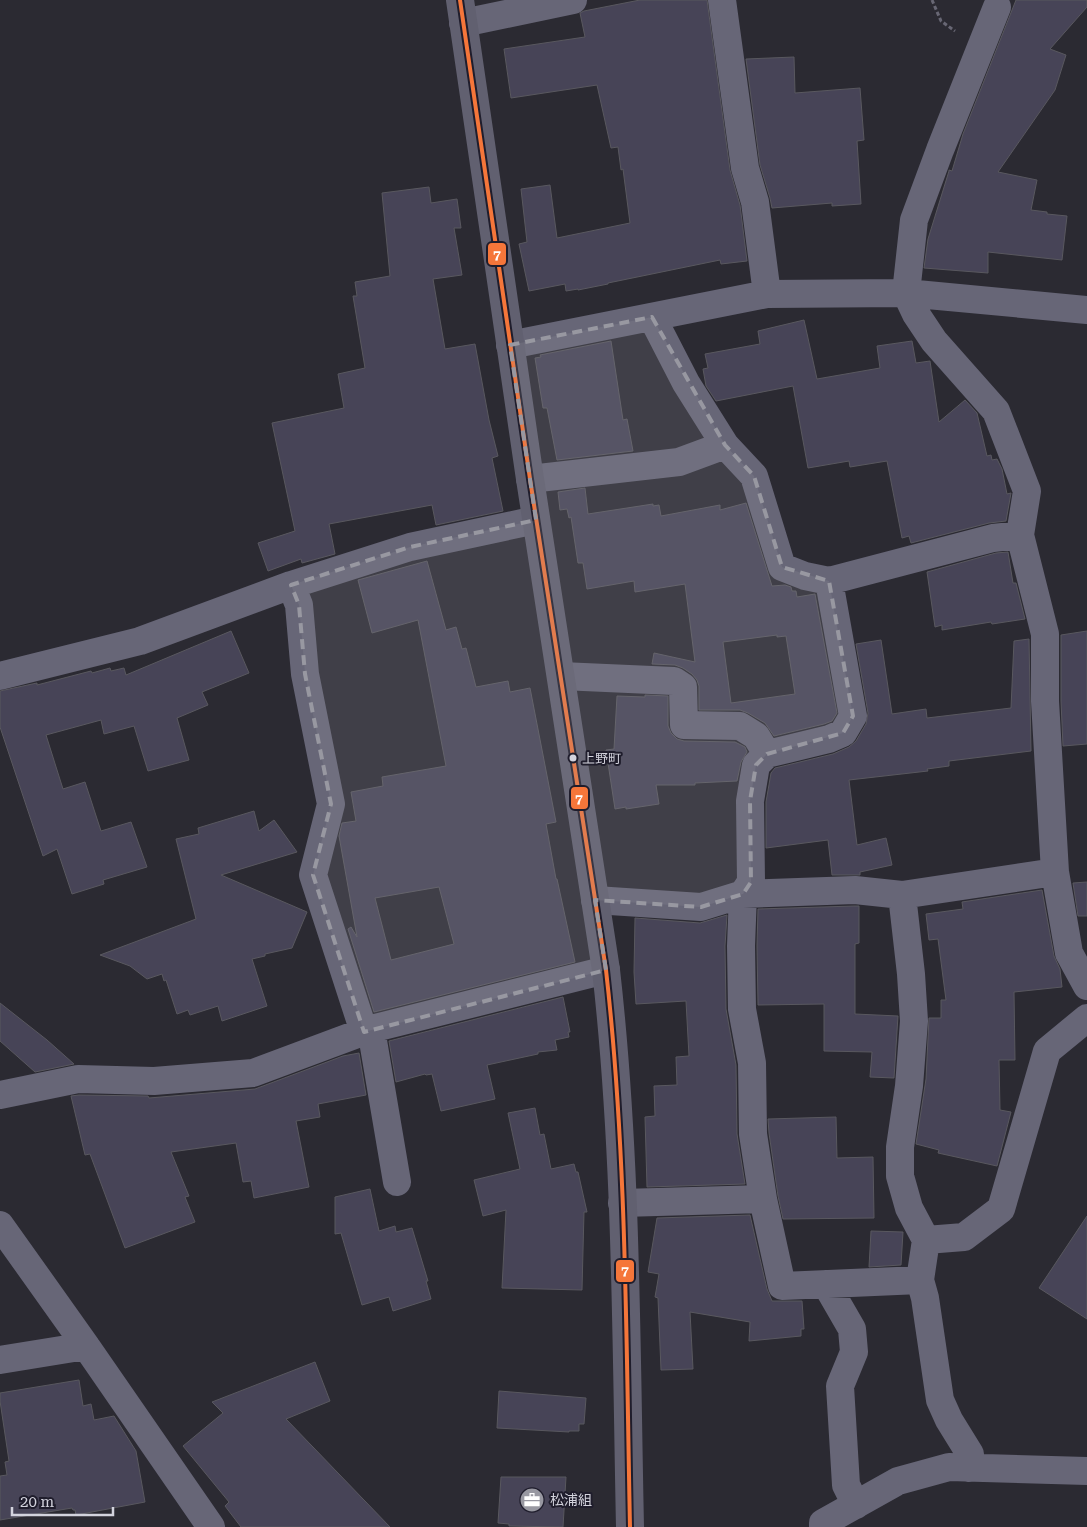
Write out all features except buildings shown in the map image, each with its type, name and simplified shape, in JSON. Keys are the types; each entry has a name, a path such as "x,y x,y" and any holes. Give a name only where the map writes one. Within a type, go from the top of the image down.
{"main road":[{"path":"462,12 536,520 606,970 614,1038 622,1203 630,1527"}],"street":[{"path":"462,12 573,0"},
{"path":"722,0 745,168 755,202 767,294"},
{"path":"997,7 914,220 906,293 916,314 934,342 996,411 1027,491 1020,535 1045,634 1045,701 1055,872 1070,953 1087,986"},
{"path":"510,345 767,294 906,293 1087,310"},
{"path":"652,317 686,382 725,445 754,476 782,567 805,576 829,581 993,538 1020,535"},
{"path":"530,479 679,462 725,445"},
{"path":"0,676 140,641 291,585 410,547 536,520"},
{"path":"829,581 853,716 843,733 829,739 767,754 756,765 751,792 751,882 743,894 741,946 742,1009 752,1063 753,1134 763,1199 782,1286 920,1280"},
{"path":"291,585 299,605 305,674 331,804 313,875 367,1030 397,1182"},
{"path":"561,676 674,681 683,687 684,725 740,726 756,736 767,754"},
{"path":"595,900 701,907 743,894 855,890 902,895 1055,872"},
{"path":"902,895 914,1021 909,1086 900,1147 900,1176 909,1208 926,1240 920,1280 925,1298 940,1400 949,1420 970,1454 969,1468"},
{"path":"0,1095 78,1079 154,1081 254,1073 367,1030 606,970"},
{"path":"926,1240 964,1237 1001,1209 1047,1052 1087,1018"},
{"path":"622,1203 763,1199"},
{"path":"0,1225 211,1527"},
{"path":"826,1284 852,1329 854,1352 840,1386 846,1485 856,1505"},
{"path":"0,1360 86,1346"},
{"path":"823,1527 823,1524 898,1481 949,1467 1087,1471"}],"highlighted area":[{"path":"652,317 725,445 754,476 782,567 829,581 853,716 843,733 767,754 756,765 750,801 751,882 743,894 701,907 595,900 606,970 364,1032 313,875 331,804 305,674 299,605 291,585 410,547 536,520 510,345"}],"transit line":[{"name":"7","path":"460,0 530,479 606,970 613,1039 622,1178 630,1527"}],"place":[{"name":"上野町","path":"573,758"},
{"name":"松浦組","path":"532,1500"}]}
